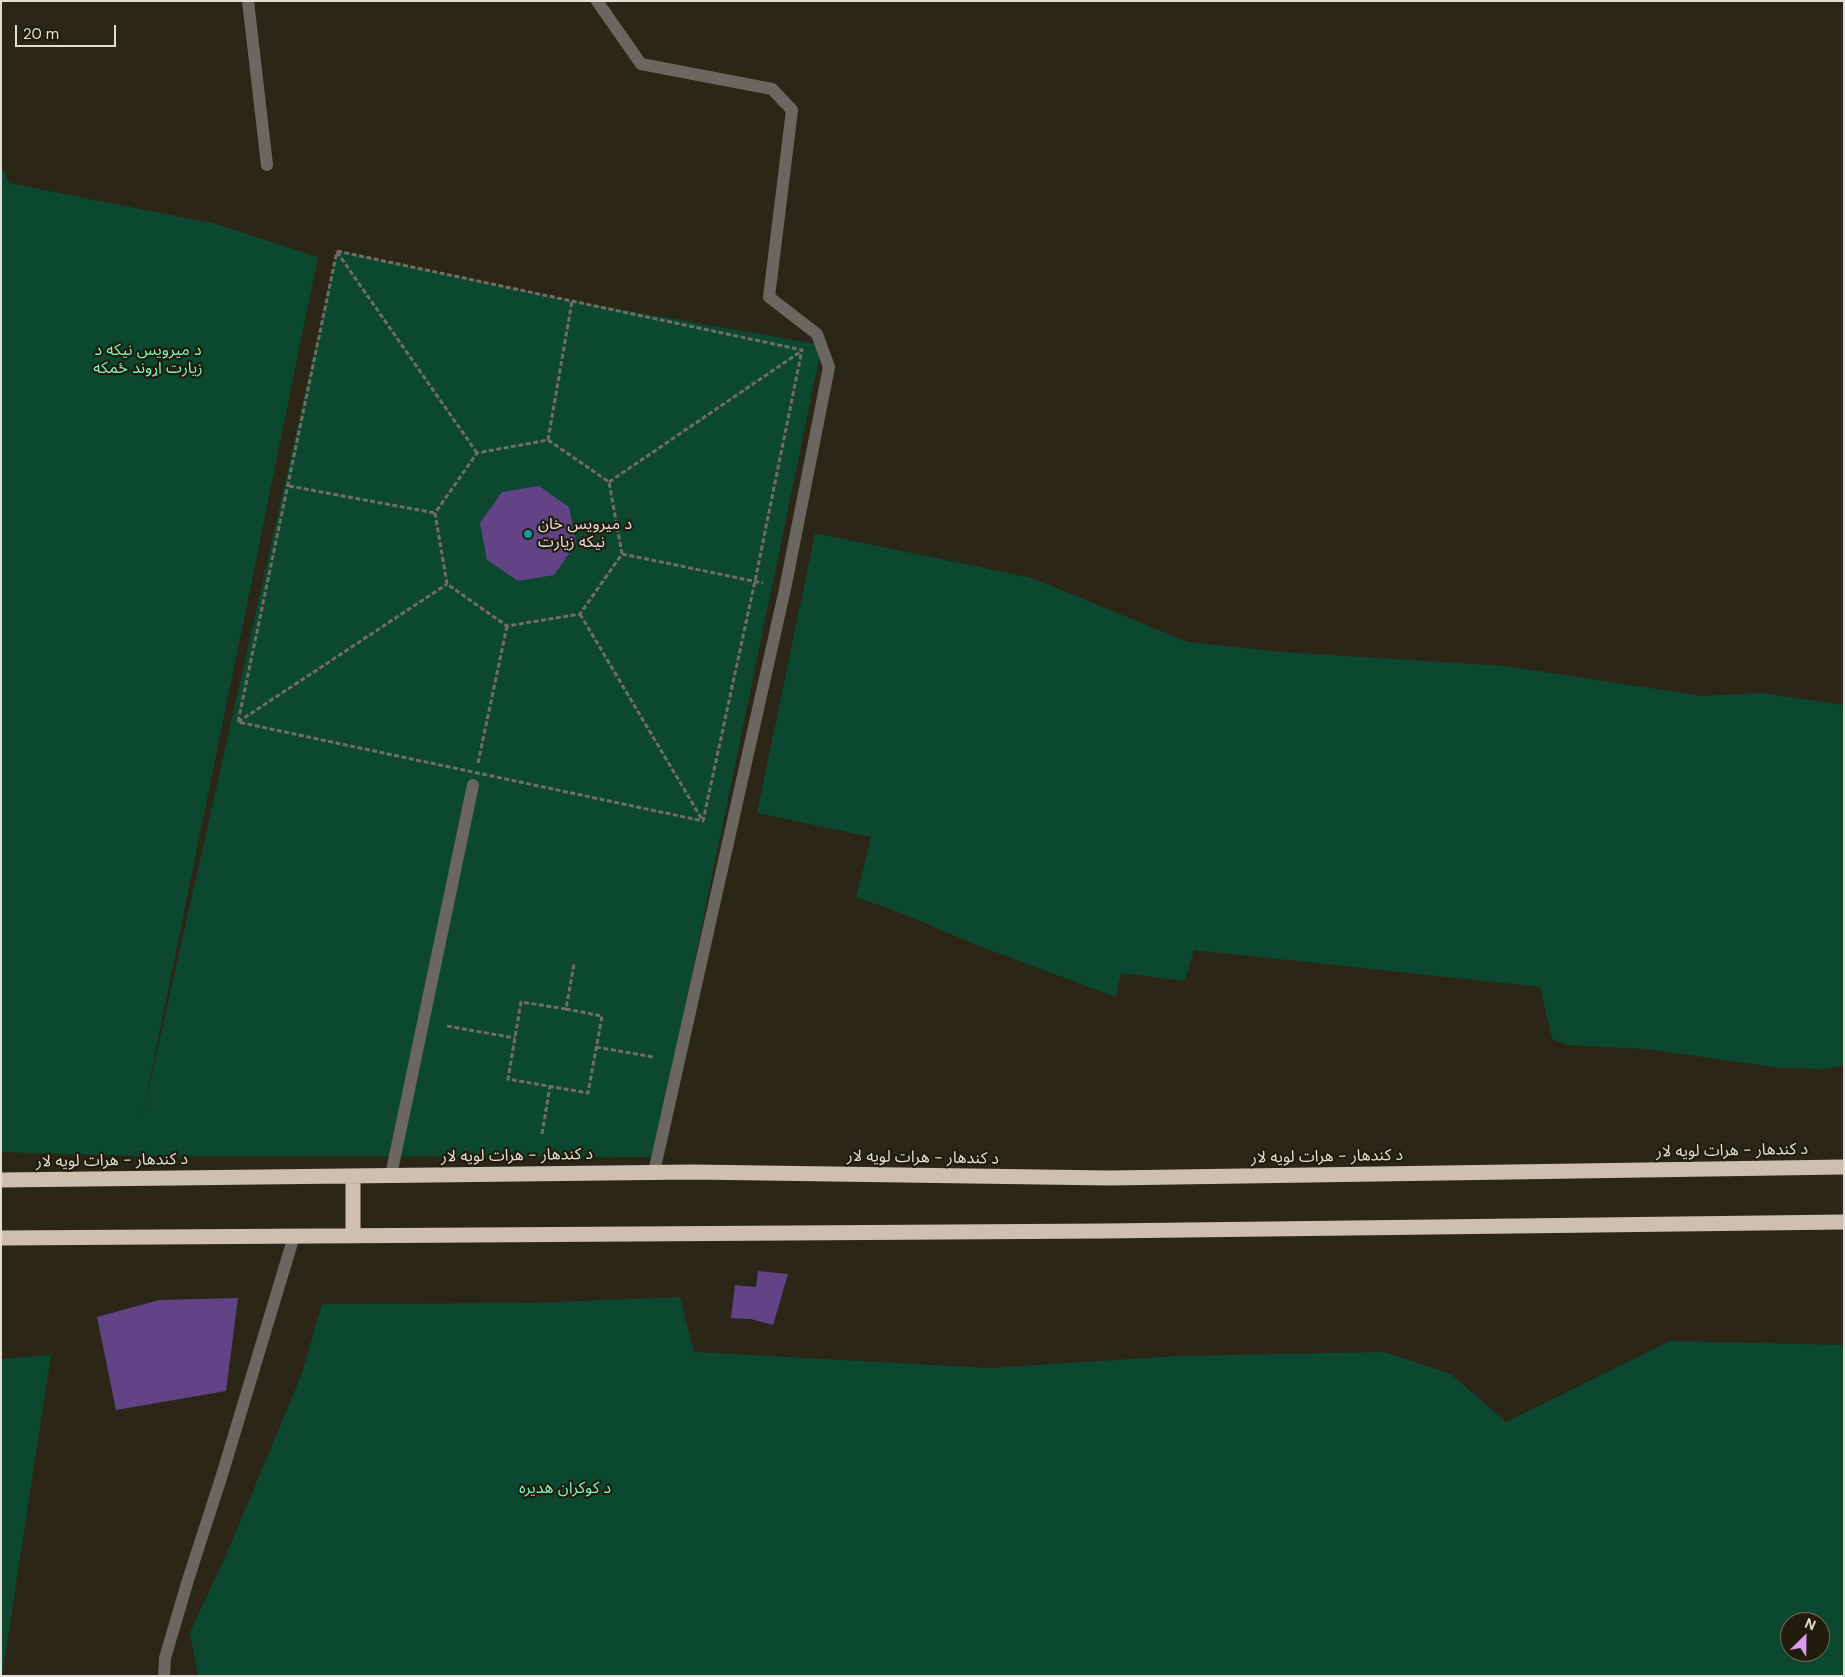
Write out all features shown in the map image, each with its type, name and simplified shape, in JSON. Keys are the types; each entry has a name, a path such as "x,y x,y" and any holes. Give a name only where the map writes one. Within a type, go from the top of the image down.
{"highway":[{"name":"د کندهار - هرات لويه لار","path":"1,1180 654,1172 1110,1178 1844,1167"},
{"path":"353,1176 353,1235"},
{"path":"1,1238 1095,1231 1844,1222"}],"street":[{"path":"248,1 267,165"},
{"path":"597,1 642,64 772,89 792,110 769,297 817,334 829,367 785,589 654,1172"},
{"path":"391,1175 473,786"},
{"path":"164,1676 165,1658 188,1580 222,1475 294,1236"}],"path":[{"path":"337,251 802,350"},
{"path":"337,251 476,453"},
{"path":"238,722 337,251"},
{"path":"548,440 572,301"},
{"path":"609,482 802,350"},
{"path":"703,821 755,581 802,350"},
{"path":"548,440 609,482 622,554 580,614 507,626 447,584 435,513 476,453 548,440"},
{"path":"289,486 435,513"},
{"path":"622,554 755,581 785,589"},
{"path":"238,722 447,584"},
{"path":"580,614 703,821"},
{"path":"473,786 507,626"},
{"path":"238,722 703,821"},
{"path":"566,1009 574,964"},
{"path":"521,1002 602,1016 588,1093 508,1079 515,1038 521,1002"},
{"path":"423,1022 515,1038"},
{"path":"596,1047 653,1057"},
{"path":"542,1134 550,1086"}],"green space":[{"name":"د ميرویس نيکه د زيارت اړوند ځمکه","path":"1,165 9,183 216,224 318,257 142,1118 337,251 572,301 822,345 654,1157 134,1156 1,1152"},
{"path":"815,533 1032,578 1188,642 1282,652 1505,666 1702,696 1761,693 1844,705 1844,1065 1824,1069 1782,1068 1645,1049 1568,1045 1552,1039 1540,987 1194,950 1185,981 1121,973 1116,997 979,946 901,913 856,897 871,837 757,813"},
{"name":"د کوکران هديره","path":"680,1297 694,1352 990,1368 1177,1356 1384,1352 1451,1374 1506,1422 1670,1341 1844,1345 1844,1676 198,1676 190,1632 226,1555 301,1376 322,1304 532,1303"},
{"path":"51,1355 2,1676 1,1676 1,1359"}],"building":[{"name":"د میرویس خان نیکه زیارت","path":"539,486 569,507 576,544 554,575 518,581 487,560 480,523 502,492"},
{"path":"758,1271 788,1274 773,1325 751,1319 731,1318 735,1285 756,1287"},
{"path":"238,1298 226,1391 116,1410 97,1317 159,1300"}],"place":[{"name":"د میرویس خان نیکه زیارت","path":"528,534"}]}
